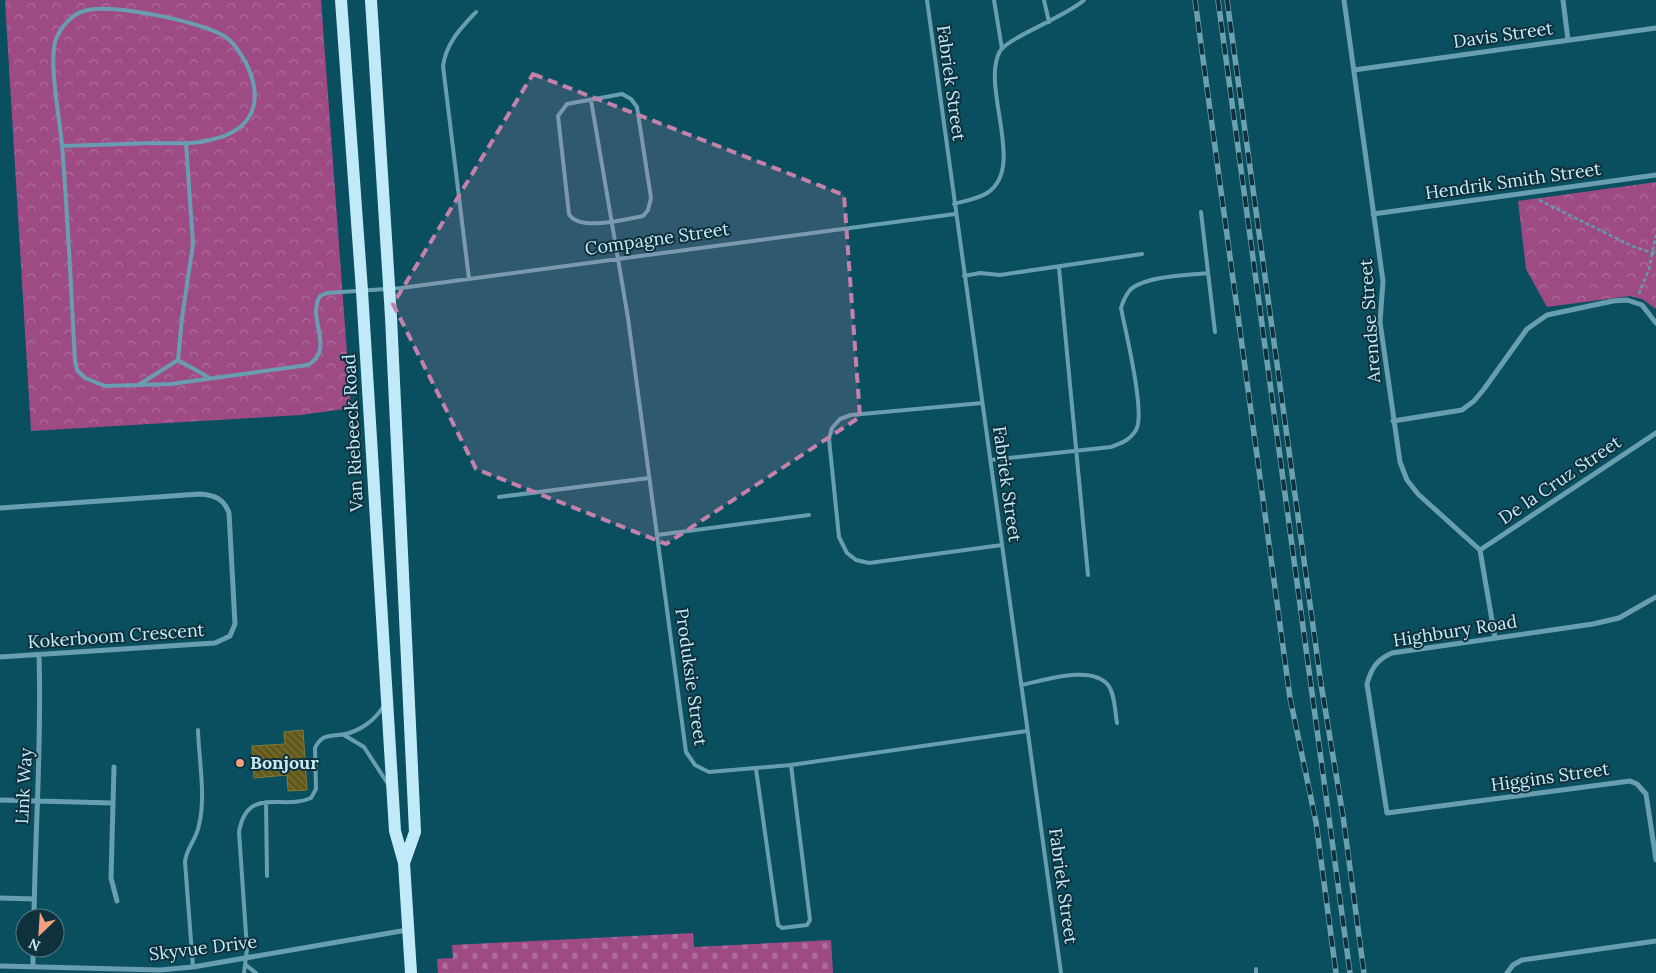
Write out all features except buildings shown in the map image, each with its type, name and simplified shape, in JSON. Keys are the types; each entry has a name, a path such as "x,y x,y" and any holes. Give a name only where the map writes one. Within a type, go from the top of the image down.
{"main road":[{"name":"Van Riebeeck Road","path":"342,0 362,290 392,790 395,831 404,863 411,973"},
{"name":"Van Riebeeck Road","path":"371,0 389,289 415,832 404,863"}],"street":[{"name":"Arendse Street","path":"1344,0 1383,281 1380,322 1400,462 1407,480 1425,500 1480,550"},
{"path":"1563,0 1568,40"},
{"name":"Davis Street","path":"1354,70 1656,28"},
{"name":"Hendrik Smith Street","path":"1373,214 1656,174"},
{"path":"1393,421 1462,410 1484,389 1526,329 1547,315 1613,301 1636,302 1650,313 1656,323"},
{"name":"De la Cruz Street","path":"1480,550 1656,432"},
{"name":"Kokerboom Crescent","path":"0,508 200,494 219,498 226,504 229,513 235,624 230,636 215,643 0,657"},
{"path":"1480,550 1495,638"},
{"name":"Highbury Road","path":"1387,813 1367,684 1373,667 1379,661 1392,652 1606,622 1631,612 1656,596"},
{"name":"Link Way","path":"34,908 36,801 41,730 39,655"},
{"path":"114,767 111,878 117,901"},
{"name":"Higgins Street","path":"1387,813 1630,781 1637,784 1646,794 1656,860"},
{"path":"0,800 113,803"},
{"path":"0,898 34,899"},
{"name":"Skyvue Drive","path":"0,966 55,970 160,970 193,967 407,930"},
{"path":"1507,973 1512,965 1522,960 1656,941"},
{"path":"33,958 33,967"}],"lane":[{"name":"Fabriek Street","path":"926,0 1061,973"},
{"path":"954,204 986,194 996,184 1003,167 995,65 1002,49 994,0"},
{"path":"1044,0 1049,22"},
{"path":"1002,49 1084,0"},
{"path":"62,146 186,143 210,140 232,133 251,116 256,104 256,88 239,50 225,37 208,28 129,11 100,8 82,11 71,18 56,39 53,55 62,146 77,370 85,378 105,386 171,384 208,377"},
{"path":"470,278 443,66 445,53 449,45 476,12"},
{"path":"622,94 637,107 651,198 650,205 643,216 613,222 580,223 571,218 558,120 560,112 567,104 622,94"},
{"name":"Produksie Street","path":"591,100 613,222 616,258 628,318 686,752 694,766 709,772 791,766 1027,731"},
{"path":"178,360 193,244 186,143"},
{"path":"1201,212 1215,332"},
{"name":"Compagne Street","path":"208,377 308,365 317,360 322,348 316,308 320,296 336,291 389,289 955,214"},
{"path":"964,276 980,273 1000,275 1059,268 1142,254"},
{"path":"1059,268 1088,575"},
{"path":"990,460 1111,446 1127,441 1138,429 1139,409 1121,308 1129,291 1144,282 1208,272"},
{"path":"178,360 208,377"},
{"path":"140,384 178,360"},
{"path":"982,403 851,415 840,420 832,428 829,452 839,537 847,553 856,560 869,563 1002,545"},
{"path":"499,496 649,478"},
{"path":"657,536 808,515"},
{"path":"1021,685 1076,674 1094,676 1104,681 1112,691 1117,723"},
{"path":"244,973 247,958 239,832 241,822 251,808 266,802 302,801 311,798 316,789 315,748 317,742 328,735 344,734 366,725 375,718 387,701"},
{"path":"193,967 184,862 188,848 197,833 201,816 198,730"},
{"path":"344,734 364,746 392,790"},
{"path":"756,769 778,925 782,928 807,925 810,920 791,766"},
{"path":"266,802 267,876"},
{"path":"246,964 256,973"}],"path":[{"path":"1537,191 1538,199 1558,211 1632,246 1656,254"},
{"path":"1636,302 1648,269 1656,235"}],"highlighted area":[{"path":"533,74 844,195 860,417 666,544 476,469 393,304"}],"green space":[{"path":"5,0 321,0 351,408 301,415 31,431"},
{"path":"1656,182 1656,309 1642,299 1630,296 1547,307 1526,269 1518,201"},
{"path":"693,933 694,947 831,940 833,973 438,973 437,959 453,958 452,945"}],"railway":[{"path":"1195,0 1290,698 1316,822 1336,973"},
{"path":"1218,0 1350,973"},
{"path":"1227,0 1321,684 1343,816 1364,973"}],"place":[{"name":"Bonjour","path":"240,763"}]}
